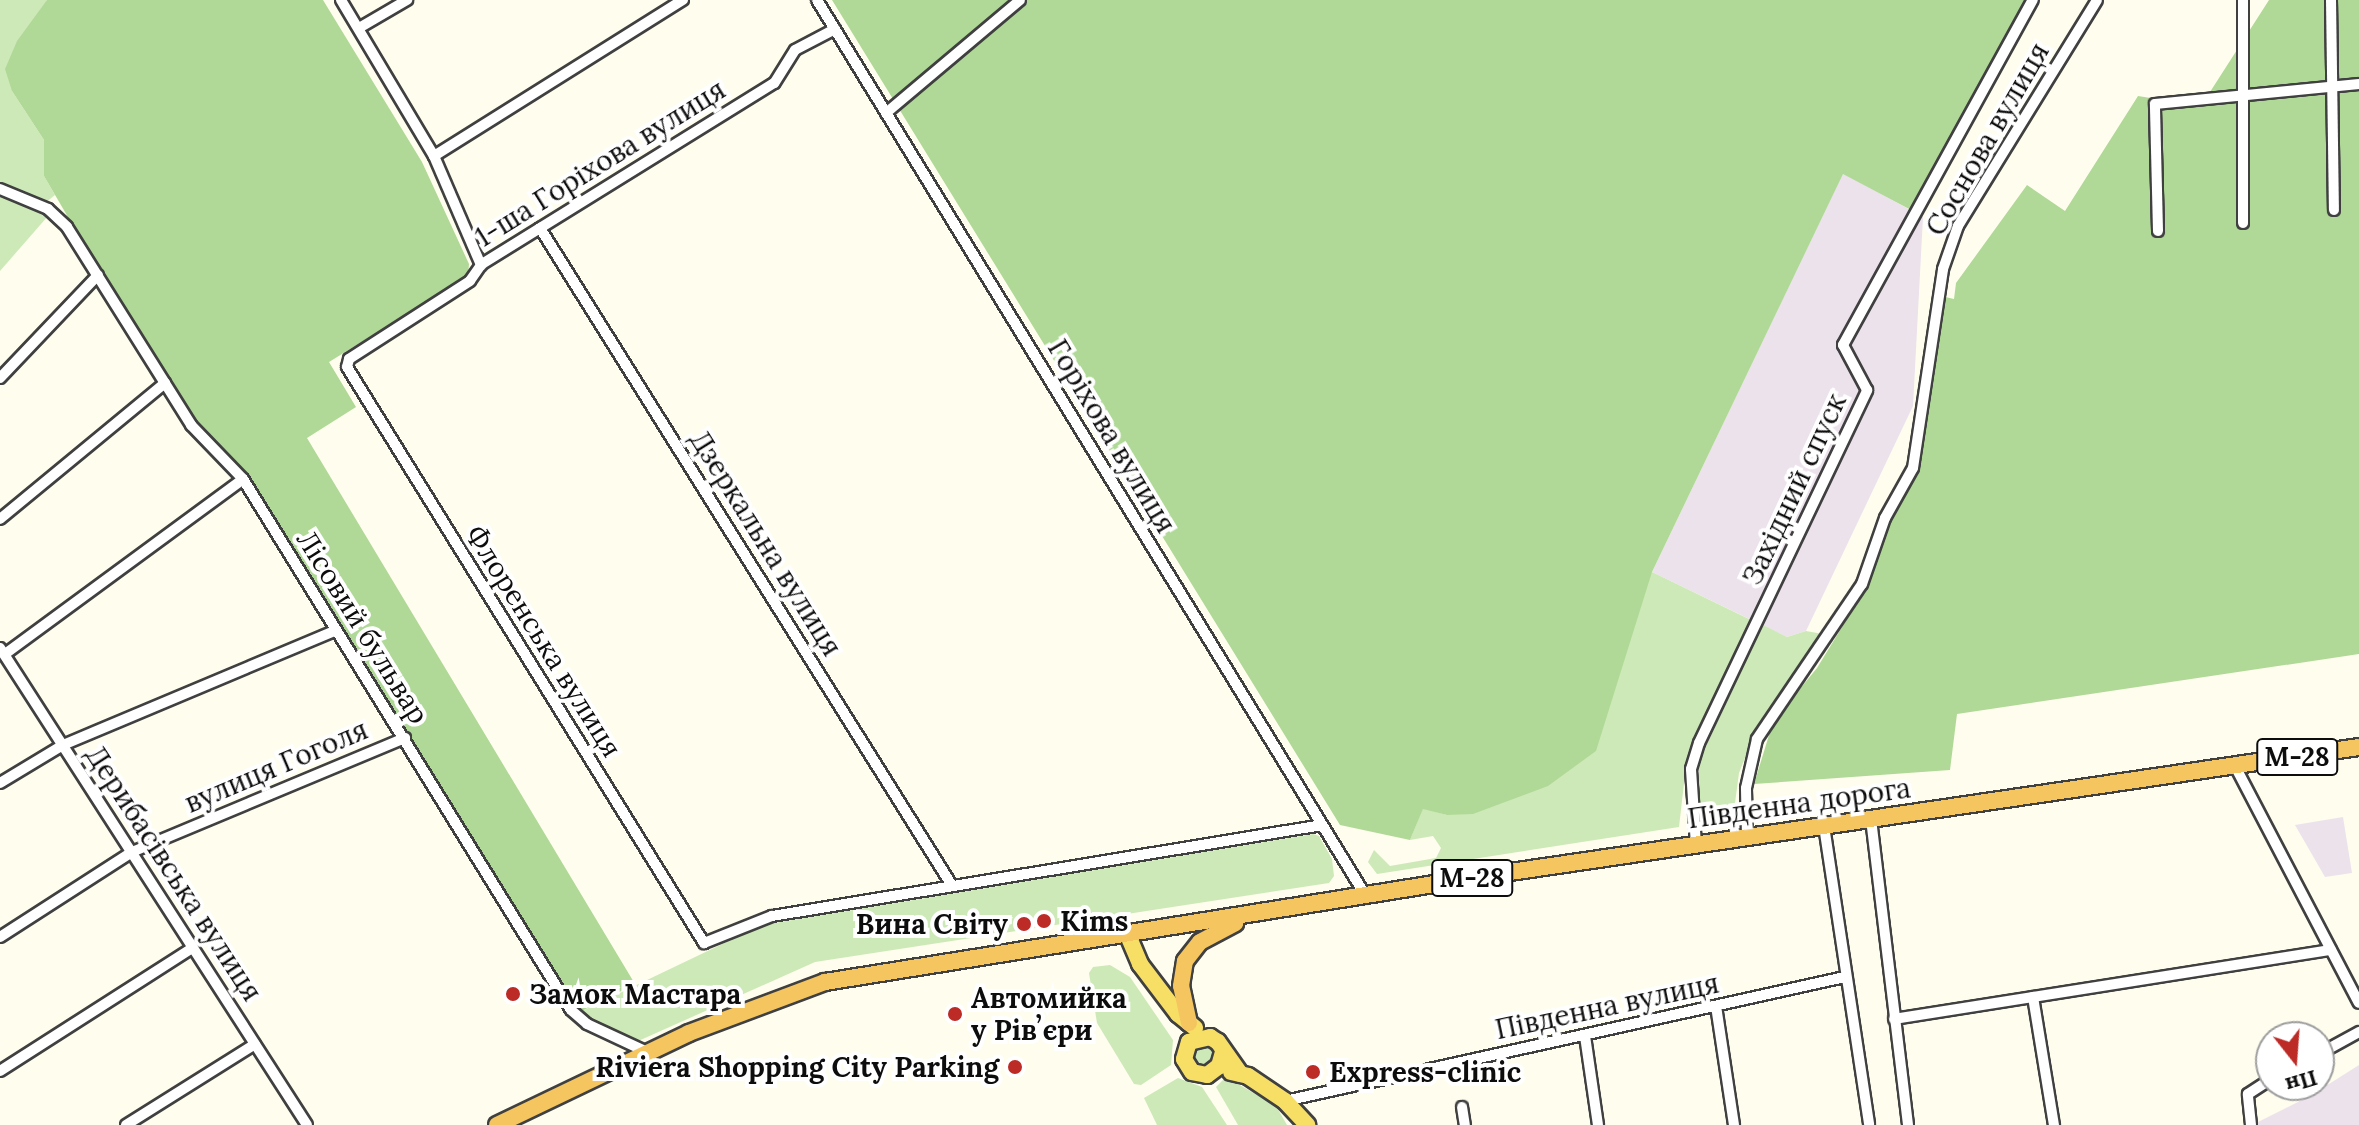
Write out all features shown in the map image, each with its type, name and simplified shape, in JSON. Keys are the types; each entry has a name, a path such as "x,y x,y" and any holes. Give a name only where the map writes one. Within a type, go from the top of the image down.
{"highway":[{"name":"Південна дорога","path":"1248,917 1747,837 2359,747"},
{"name":"М-28","path":"497,1125 647,1052 767,1000 825,982 1127,933 1248,917"},
{"path":"1189,1023 1181,986 1185,961 1200,942 1248,917"}],"main road":[{"path":"1127,933 1134,954 1169,1004 1210,1037 1240,1074 1285,1101 1307,1125"},
{"path":"1169,1004 1192,1072 1240,1074"},
{"path":"1184,1050 1192,1039 1210,1037"},
{"path":"1212,1073 1223,1052"}],"street":[{"path":"341,0 434,156 481,265"},
{"path":"359,28 407,0"},
{"path":"434,156 683,0"},
{"name":"Горіхова вулиця","path":"817,0 1367,898"},
{"path":"886,113 1020,0"},
{"name":"Західний спуск","path":"1696,845 1691,769 1699,743 1867,390 1843,345 2033,0"},
{"name":"Соснова вулиця","path":"1747,837 1746,788 1757,739 1862,584 1885,518 1913,468 1943,269 1958,226 2097,0"},
{"path":"2243,0 2243,223"},
{"path":"2331,0 2334,210"},
{"name":"1-ша Горіхова вулиця","path":"346,362 470,281 481,265 774,83 795,50 835,29"},
{"path":"2158,231 2155,104 2359,84"},
{"name":"Лісовий бульвар","path":"0,189 48,209 67,227 191,425 243,479 571,1010 587,1024 647,1052"},
{"name":"Дзеркальна вулиця","path":"540,228 951,884"},
{"path":"0,378 98,275"},
{"name":"Флоренська вулиця","path":"346,362 704,943 772,916 951,884"},
{"path":"0,519 165,383"},
{"path":"2,651 243,479"},
{"path":"0,783 63,745 336,630"},
{"name":"Дерибасівська вулиця","path":"2,651 307,1125"},
{"name":"вулиця Гоголя","path":"0,937 132,852 405,738"},
{"path":"2235,766 2359,1003"},
{"path":"1871,819 1908,1125"},
{"path":"951,884 1322,825"},
{"path":"1824,826 1869,1125"},
{"path":"0,1071 192,948"},
{"path":"1894,1019 2331,950"},
{"name":"Південна вулиця","path":"1285,1101 1845,977"},
{"path":"2033,997 2054,1125"},
{"path":"1716,1006 1734,1125"},
{"path":"2335,1045 2359,1032"},
{"path":"1585,1036 1598,1125"},
{"path":"126,1125 255,1044"},
{"path":"2251,1125 2248,1094 2255,1089"},
{"path":"1462,1107 1465,1125"}],"shaded area":[{"path":"1843,173 1923,217 1913,406 1806,631 1787,637 1652,572"},
{"path":"2343,817 2352,873 2325,877 2295,825"},
{"path":"2359,1065 2359,1125 2252,1125 2300,1101 2335,1101 2335,1080"}],"green space":[{"path":"0,0 47,0 12,91 44,140 44,176 55,195 45,203 0,184"},
{"path":"47,0 323,0 422,162 469,264 468,276 329,362 356,407 307,438 635,984 578,1013 245,478 199,426 72,224 44,176 44,140 12,91 5,69 17,41"},
{"path":"832,0 2027,0 1911,210 1843,174 1652,572 1596,751 1548,786 1473,814 1447,815 1423,809 1410,840 1340,825"},
{"path":"2269,0 2359,0 2359,654 1957,714 1950,770 1754,784 1773,722 1817,668 1866,588 1883,526 1914,471 1941,296 1954,299 1956,283 2027,185 2065,211 2138,96 2201,106"},
{"path":"0,194 48,216 0,271"},
{"path":"1652,572 1751,620 1686,766 1679,827 1377,874 1368,862 1374,850 1390,866 1436,858 1441,848 1433,836 1410,840 1423,808 1447,815"},
{"path":"1763,625 1787,637 1806,631 1823,634 1757,727 1739,773 1733,818 1711,827 1698,802 1699,761"},
{"path":"1313,834 1319,836 1332,859 1334,876 1329,883 815,962 636,1042 578,1013 762,925"},
{"path":"1110,965 1130,977 1173,1040 1171,1065 1141,1085 1134,1084 1097,1023 1089,973 1093,967"},
{"path":"1210,1040 1219,1058 1199,1072 1186,1050"},
{"path":"1226,1077 1276,1106 1287,1125 1238,1125 1216,1087"},
{"path":"1178,1078 1202,1087 1227,1125 1157,1125 1144,1098"}],"place":[{"name":"Kims","path":"1044,921"},
{"name":"Вина Світу","path":"1024,924"},
{"name":"Замок Мастара","path":"513,994"},
{"name":"Автомийка у Рівʼєри","path":"955,1014"},
{"name":"Riviera Shopping City Parking","path":"1015,1067"},
{"name":"Express-clinic","path":"1313,1072"}]}
